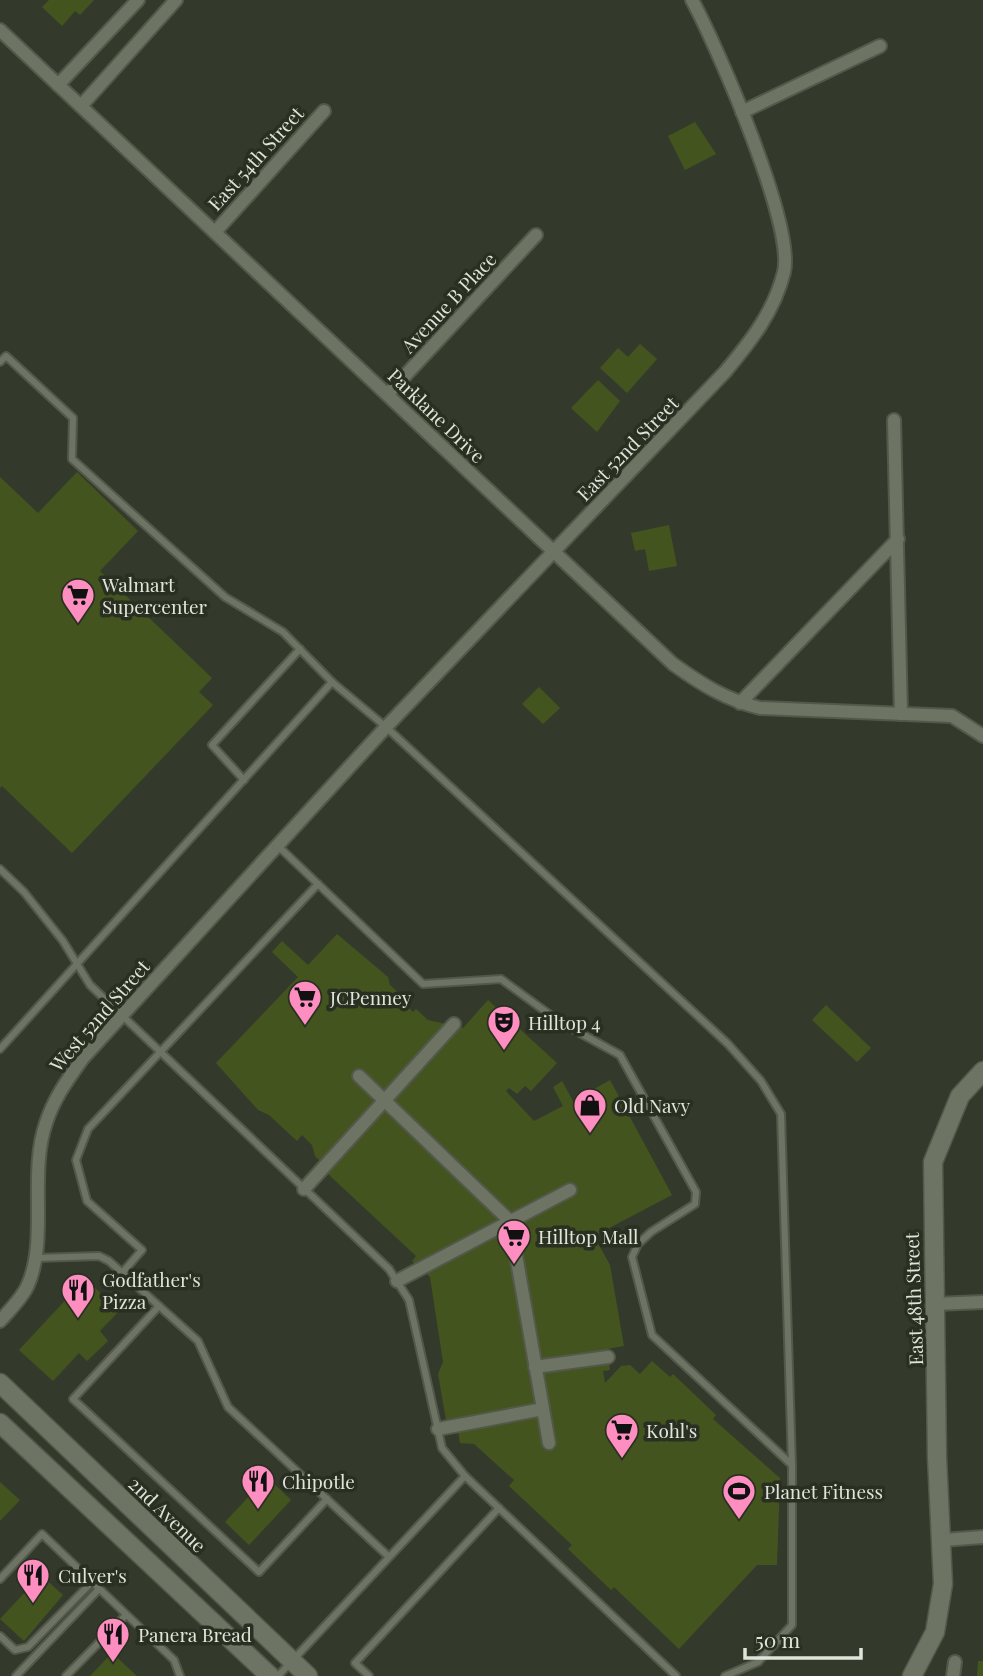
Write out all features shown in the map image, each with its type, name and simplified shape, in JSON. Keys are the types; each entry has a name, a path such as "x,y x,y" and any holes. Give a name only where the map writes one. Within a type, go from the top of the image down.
{"main road":[{"name":"East 48th Street","path":"912,1676 935,1632 943,1584 937,1457 933,1162 945,1125 960,1096 983,1071"},
{"name":"2nd Avenue","path":"0,1383 308,1676"},
{"path":"0,1423 270,1676"}],"street":[{"path":"58,85 138,0"},
{"path":"81,106 176,0"},
{"name":"East 52nd Street","path":"277,845 725,372 765,324 785,270 783,241 742,112 692,0"},
{"name":"Parklane Drive","path":"0,30 673,664 702,685 740,704 810,712 952,716 983,736"},
{"path":"742,112 880,46"},
{"name":"East 54th Street","path":"215,232 324,111"},
{"name":"Avenue B Place","path":"388,394 536,235"},
{"path":"894,420 901,714"},
{"path":"740,704 898,539"},
{"name":"West 52nd Street","path":"0,1321 26,1289 37,1258 37,1172 45,1125 58,1094 83,1058 277,845"},
{"path":"304,1189 454,1024"},
{"path":"359,1076 510,1221 549,1443"},
{"path":"397,1281 570,1190"},
{"path":"934,1304 983,1302"},
{"path":"535,1367 608,1357"},
{"path":"438,1429 542,1409"},
{"path":"943,1540 983,1537"},
{"path":"953,1676 955,1662"}],"lane":[{"path":"0,362 6,356 73,418 72,459 225,597 283,632 332,682 386,727 727,1044 761,1081 780,1114 792,1465 792,1625 758,1662 725,1676"},
{"path":"244,780 212,745 300,649"},
{"path":"0,1049 332,682"},
{"path":"277,845 423,984 501,979 560,1022 620,1055 696,1192 695,1204 638,1244 632,1257 652,1335 792,1465"},
{"path":"0,869 24,892 63,941 90,985 389,1269 409,1300 442,1448 465,1476 676,1676"},
{"path":"122,1273 142,1250 87,1201 76,1160 88,1129 318,884"},
{"path":"37,1258 99,1256 122,1273 198,1341 228,1407 388,1556"},
{"path":"159,1306 73,1399 259,1572 327,1499"},
{"path":"278,1676 465,1476"},
{"path":"369,1676 355,1663 499,1508"},
{"path":"0,1578 42,1534 174,1661 180,1676"},
{"path":"0,1636 15,1650 28,1647 92,1582"},
{"path":"16,1676 99,1589"},
{"path":"66,1676 126,1615"}],"building":[{"path":"49,0 94,0 80,15 75,11 62,26 42,7"},
{"path":"695,122 716,154 685,170 668,136"},
{"path":"640,344 657,359 627,393 600,368 618,348 628,357"},
{"path":"598,380 620,401 597,432 571,408"},
{"name":"Walmart Supercenter","path":"77,472 138,531 100,571 212,678 199,692 213,705 72,853 2,786 0,788 0,477 38,513"},
{"path":"669,525 677,566 649,571 645,549 635,551 631,533"},
{"path":"539,687 560,708 543,724 522,704"},
{"name":"Hilltop Mall","path":"337,934 388,977 390,985 410,1003 407,1006 413,1012 416,1009 428,1020 463,1028 488,1000 557,1063 531,1091 525,1086 517,1094 509,1088 506,1091 534,1121 563,1106 553,1087 562,1081 573,1101 610,1080 672,1195 594,1236 610,1265 624,1346 607,1349 610,1370 603,1371 605,1383 621,1366 630,1365 640,1374 652,1361 670,1377 673,1374 716,1415 713,1419 780,1478 777,1565 757,1565 679,1649 614,1587 611,1590 568,1549 572,1545 509,1486 514,1480 474,1444 460,1443 456,1418 446,1420 438,1374 443,1362 430,1277 412,1261 416,1256 328,1174 330,1171 315,1156 312,1145 302,1135 297,1141 269,1115 258,1110 216,1063 298,977 272,952 282,941 308,965"},
{"path":"826,1005 871,1048 857,1062 812,1020"},
{"name":"Godfather's Pizza","path":"85,1279 120,1310 100,1331 108,1341 87,1361 79,1353 53,1381 19,1350"},
{"name":"Chipotle","path":"267,1477 291,1500 249,1545 225,1522"},
{"path":"0,1482 20,1500 0,1521"},
{"name":"Culver's","path":"41,1575 63,1595 24,1641 0,1619"},
{"name":"Panera Bread","path":"112,1653 137,1676 90,1676"},
{"path":"978,1661 983,1661 983,1676 977,1676"}],"place":[{"name":"Walmart Supercenter","path":"78,625"},
{"name":"JCPenney","path":"305,1027"},
{"name":"Hilltop 4","path":"504,1052"},
{"name":"Old Navy","path":"590,1135"},
{"name":"Hilltop Mall","path":"514,1266"},
{"name":"Godfather's Pizza","path":"78,1320"},
{"name":"Kohl's","path":"622,1460"},
{"name":"Chipotle","path":"258,1511"},
{"name":"Planet Fitness","path":"739,1521"},
{"name":"Culver's","path":"33,1605"},
{"name":"Panera Bread","path":"113,1664"}]}
